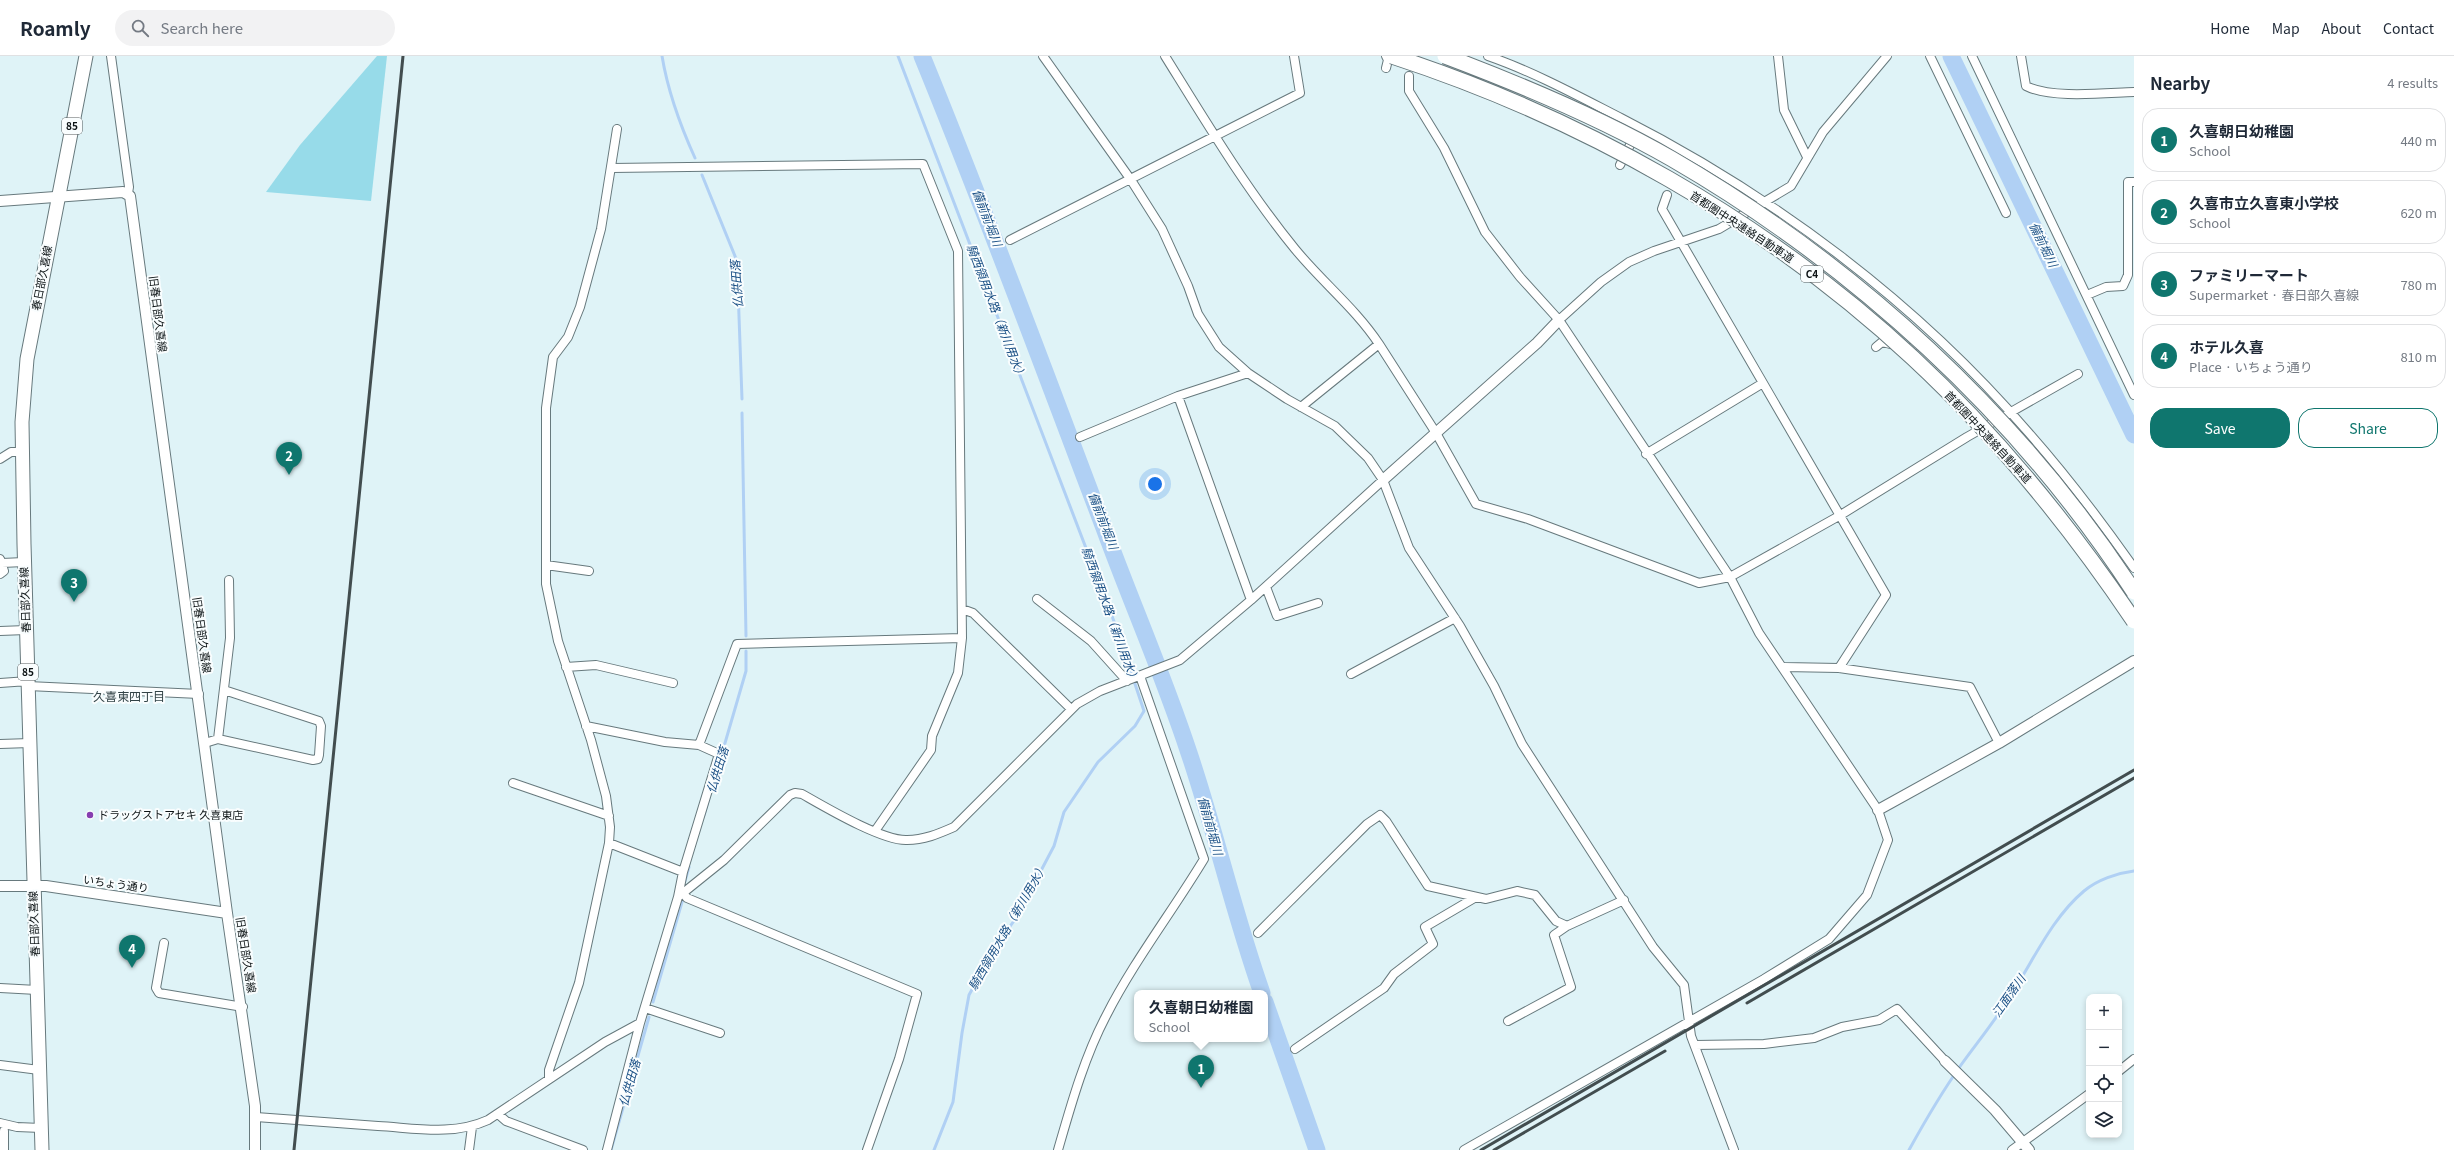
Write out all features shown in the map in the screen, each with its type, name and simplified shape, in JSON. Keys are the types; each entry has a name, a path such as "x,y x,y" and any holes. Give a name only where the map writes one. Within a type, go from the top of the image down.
{"highway":[{"name":"首都圏中央連絡自動車道","path":"1445,56 1523,86 1598,121 1672,159 1736,198 1810,251 1915,337 1985,405 2060,489 2134,592"},
{"name":"首都圏中央連絡自動車道","path":"1389,62 1498,95 1588,137 1663,176 1724,214 1801,266 1865,315 1914,358 1968,413 2056,513 2134,621"}],"main road":[{"name":"春日部久喜線","path":"42,1150 21,452 27,359 86,56"}],"street":[{"path":"0,201 128,193 129,187 111,56"},
{"path":"1043,56 1131,180 1162,230 1188,286 1198,314 1219,347 1248,373 1301,407 1335,426 1368,458 1383,480 1409,548 1455,618 1494,686 1522,744 1653,947 1684,985 1691,1036 1734,1150"},
{"path":"1165,56 1215,137 1295,249 1365,323 1436,432 1476,504 1528,519 1699,583 1730,577 1839,516 1968,437 2078,374"},
{"path":"1010,240 1300,93 1294,56"},
{"path":"1386,56 1389,62"},
{"path":"1488,56 1525,70 1639,127 1704,162 1766,203 1842,257 1930,332 2011,413 2057,466 2134,568"},
{"path":"1778,56 1784,110 1807,156"},
{"path":"681,896 724,860 790,795 795,793 875,831 905,841 931,838 954,827 1071,709 1100,692 1180,660 1206,640 1436,432 1537,343 1559,320 1601,282 1629,262 1681,240 1719,229 1766,203 1791,186 1807,156 1823,132 1887,56"},
{"path":"1930,56 2006,214"},
{"path":"1972,56 2134,395"},
{"path":"2021,56 2026,86 2034,90 2068,93 2134,92"},
{"path":"1409,76 1409,91 1444,148 1485,232 1520,278 1559,320 1646,454 1730,577 1759,633 1784,667 1878,810 1888,840 1867,895 1829,939 1764,980 1689,1021 1464,1150"},
{"path":"1620,165 1639,127"},
{"path":"549,1079 549,1070 579,983 609,843 609,816 586,726 566,667 546,584 546,408 553,357 568,337 580,307 602,229 617,129"},
{"path":"612,168 923,164 958,251 962,610 962,638 958,672 932,736 931,750 875,831"},
{"path":"2087,295 2106,287 2123,286 2126,283 2128,275 2128,182 2134,182"},
{"name":"旧春日部久喜線","path":"128,193 130,196 242,1008 256,1116 255,1150"},
{"path":"1667,194 1662,209 1886,595 1839,668"},
{"path":"1876,347 1882,342 1911,349 1930,332"},
{"path":"1301,407 1379,344"},
{"path":"1080,437 1178,396 1248,373"},
{"path":"1646,454 1763,383"},
{"path":"1178,396 1251,600"},
{"path":"0,459 11,452 21,452"},
{"path":"0,574 4,571 1,560 24,562"},
{"path":"546,565 589,570"},
{"path":"218,740 230,638 229,580"},
{"path":"1266,587 1277,616 1318,603"},
{"path":"1037,599 1091,641 1127,681"},
{"path":"962,610 973,612 1071,709"},
{"path":"1351,674 1455,618"},
{"path":"0,631 26,630"},
{"path":"699,745 737,644 962,638"},
{"path":"1878,810 1999,743 2134,661"},
{"path":"566,667 596,665 673,683"},
{"path":"1784,667 1839,668 1970,687 1999,743"},
{"path":"1058,1150 1082,1072 1105,1017 1126,979 1204,859 1140,676"},
{"path":"0,683 199,694"},
{"path":"205,743 218,740 314,760 318,759 320,755 321,726 319,721 224,690"},
{"path":"586,726 666,742 699,745 719,754 683,872 681,896 640,1023 607,1150"},
{"path":"0,744 30,743"},
{"path":"513,783 609,816"},
{"path":"1258,933 1367,824 1380,815 1386,821 1428,886 1486,899 1517,891 1535,895 1556,921 1567,926"},
{"path":"609,843 683,872"},
{"name":"いちょう通り","path":"0,886 33,885 228,913"},
{"path":"681,896 917,994 899,1059 867,1150"},
{"path":"1295,1048 1384,988 1394,974 1432,944 1425,927 1476,897"},
{"path":"1508,1021 1570,987 1554,935 1567,926 1624,900"},
{"path":"164,943 156,988 159,993 242,1008"},
{"path":"0,988 37,990"},
{"path":"645,1008 720,1033"},
{"path":"1695,1044 1764,1044 1814,1038 1842,1027 1879,1020 1897,1008 1945,1061 2027,1146"},
{"path":"256,1116 292,1121 443,1130 472,1127 498,1114 605,1042 640,1023"},
{"path":"2122,1069 2134,1059"},
{"path":"0,1065 39,1070"},
{"path":"2012,1150 2027,1146 2086,1097"},
{"path":"498,1114 506,1121 583,1150"},
{"path":"0,1123 17,1127 41,1128"},
{"path":"4,1150 2,1131 17,1127"},
{"path":"469,1150 472,1127"}],"shaded area":[{"path":"377,56 387,56 371,201 266,192 300,145"}],"waterway":[{"name":"仏供田落","path":"662,56 675,108 695,158"},
{"name":"騎西領用水路（新川用水）","path":"898,56 1115,624 1144,711 1135,726 1098,762 1064,812 1054,846 1016,918 996,946 969,995 962,1033 953,1102 934,1150"},
{"name":"備前前堀川","path":"922,56 992,232 1169,696 1199,783 1261,990"},
{"name":"備前堀川","path":"1951,56 2134,435"},
{"name":"仏供田落","path":"702,175 737,261 742,399"},
{"name":"仏供田落","path":"742,413 746,636"},
{"name":"仏供田落","path":"704,815 746,671 746,651"},
{"name":"仏供田落","path":"685,881 689,867"},
{"name":"江面落川","path":"1909,1150 1927,1117 1947,1086 2002,1009 2045,938 2063,913 2073,901 2089,887 2114,875 2134,871"},
{"name":"仏供田落","path":"653,1002 682,902"},
{"name":"備前前堀川","path":"1268,1011 1317,1150"},
{"name":"仏供田落","path":"611,1150 649,1017"}],"railway":[{"path":"294,1150 403,56"},
{"path":"1481,1150 2134,770"},
{"path":"1747,1003 2134,778"},
{"path":"1494,1150 1665,1051"}],"place":[{"name":"久喜市立久喜東小学校","path":"289,475"},
{"name":"ファミリーマート","path":"74,602"},
{"name":"ドラッグストアセキ 久喜東店","path":"90,815"},
{"name":"ホテル久喜","path":"132,968"},
{"name":"久喜朝日幼稚園","path":"1201,1088"}],"district":[{"name":"久喜東四丁目","path":"129,697"}]}
